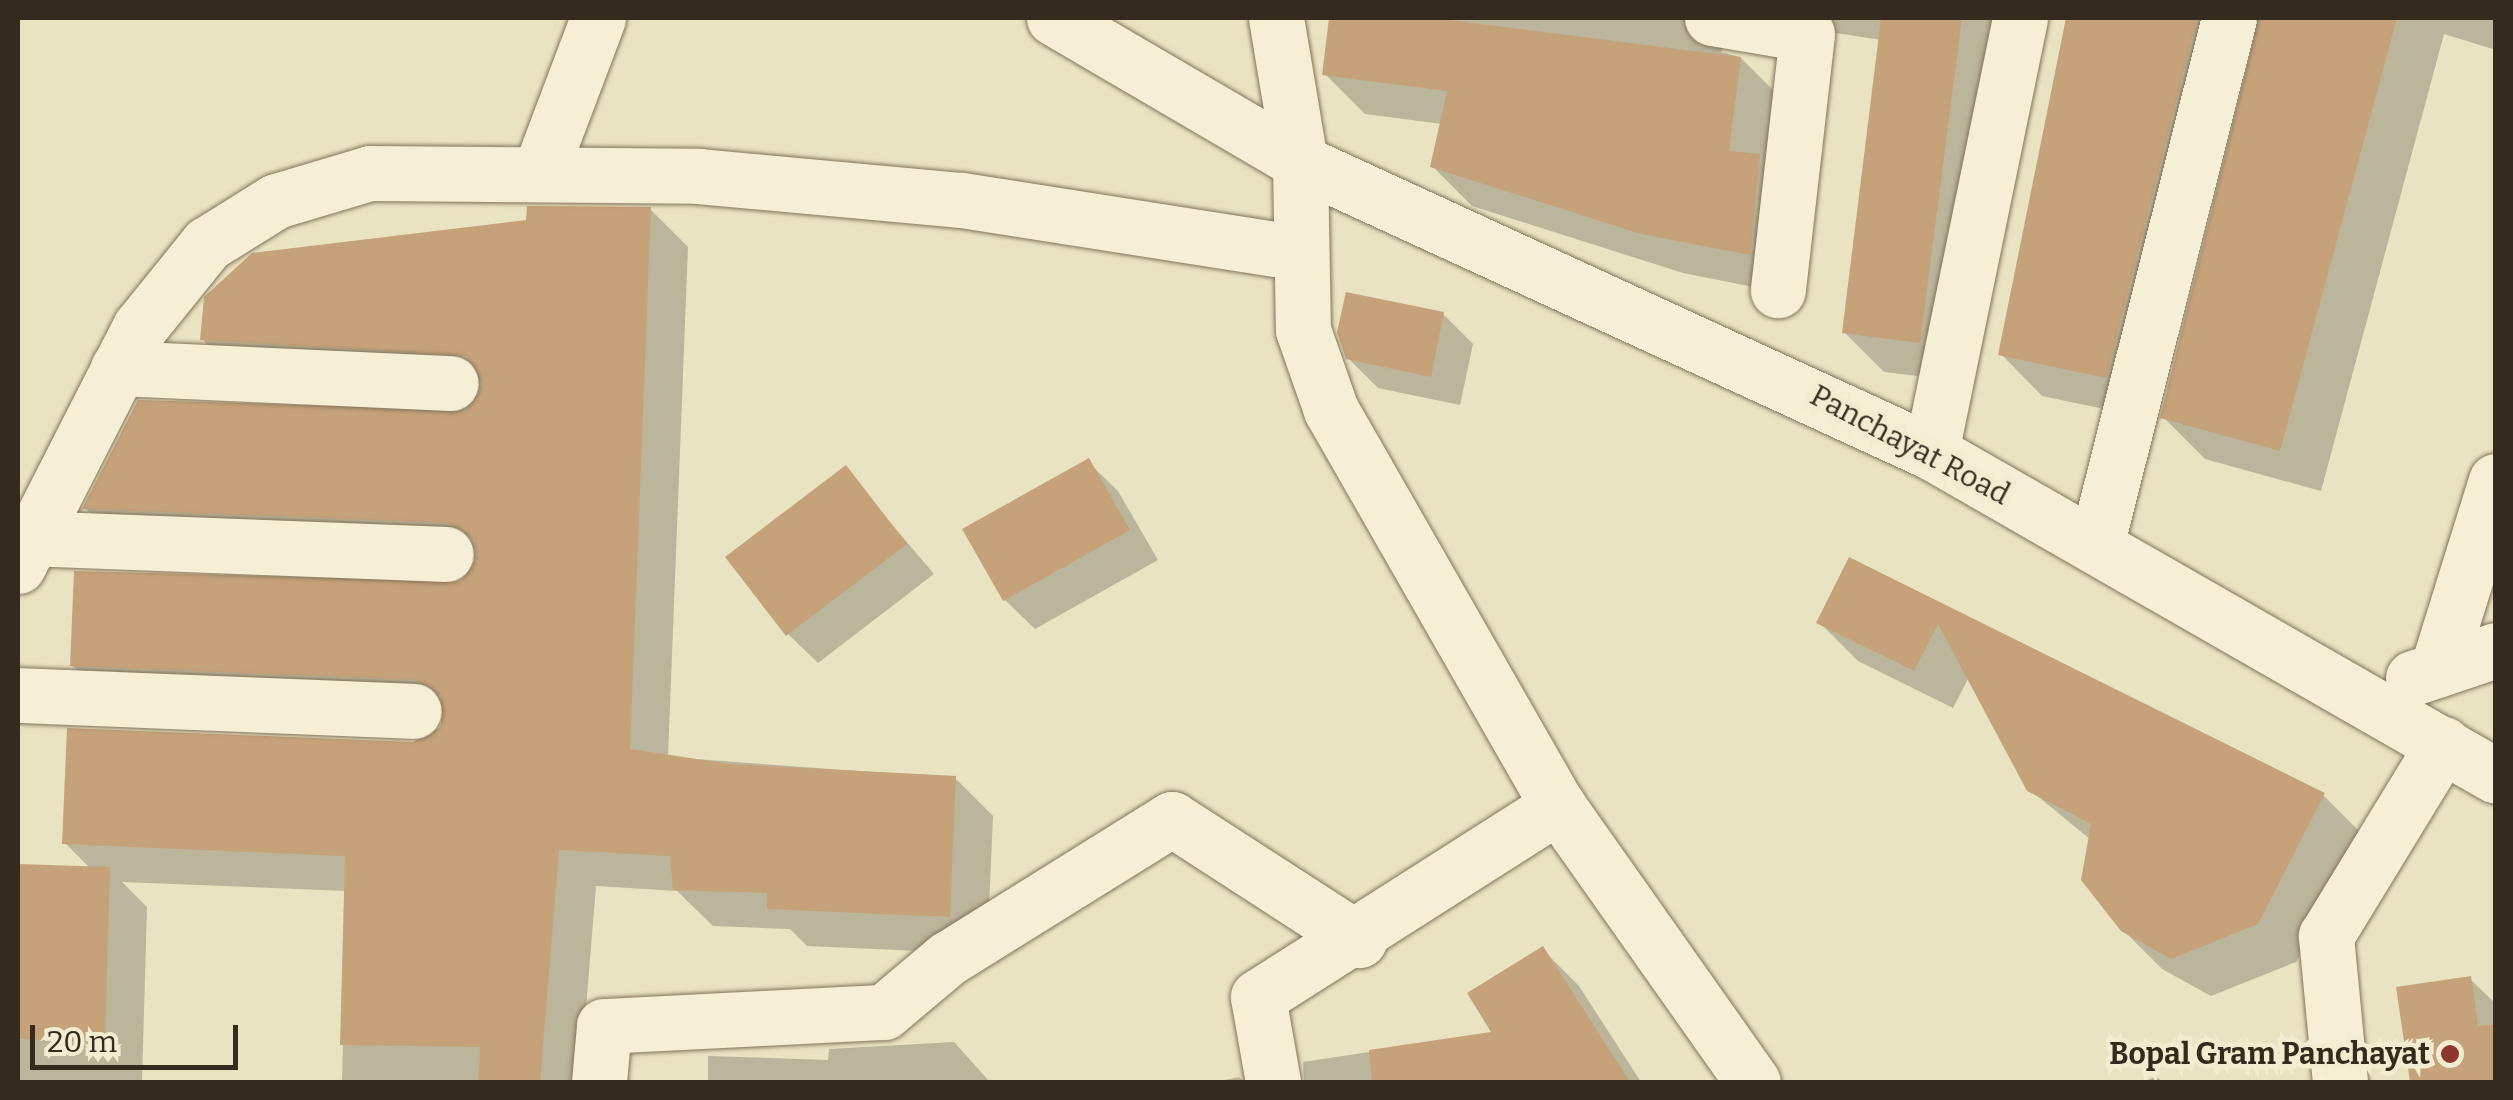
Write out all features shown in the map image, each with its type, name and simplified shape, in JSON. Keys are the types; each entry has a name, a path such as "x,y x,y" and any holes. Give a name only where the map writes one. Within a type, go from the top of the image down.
{"street":[{"path":"541,168 598,18"},
{"name":"Panchayat Road","path":"1054,18 1300,162 1931,452 2361,695 2496,776"},
{"path":"1276,18 1300,162 1303,330 1330,410 1558,806 1754,1082"},
{"path":"1712,18 1807,34 1778,290"},
{"path":"1931,452 2020,18"},
{"path":"2096,546 2229,18"},
{"path":"446,554 23,552 118,368 207,244 276,202 370,173 541,168 962,200 1302,253"},
{"path":"118,368 450,383"},
{"path":"2437,670 2496,482"},
{"path":"2361,695 2496,650"},
{"path":"18,695 414,711"},
{"path":"2340,1082 2326,936 2443,744"},
{"path":"1273,1082 1258,998 1359,940 1558,806"},
{"path":"599,1082 604,1026 884,1012 947,958 1172,819 1359,940"}],"building":[{"path":"1329,18 1434,18 1741,57 1729,151 1760,154 1750,255 1641,234 1430,167 1447,91 1322,75"},
{"path":"1881,18 1962,18 1920,343 1842,333"},
{"path":"2066,18 2197,18 2106,378 1998,355"},
{"path":"2259,18 2397,18 2280,451 2160,418"},
{"path":"527,206 651,207 630,749 730,764 956,776 950,917 767,909 767,893 673,890 670,856 559,850 540,1082 478,1082 480,1047 340,1045 345,856 62,844 67,728 413,742 441,727 441,696 415,680 70,666 74,571 461,581 477,556 474,540 448,523 82,509 138,400 466,410 482,383 467,356 200,340 204,297 252,253 526,220"},
{"path":"1346,292 1444,312 1431,377 1346,359 1337,332"},
{"path":"1089,458 1130,530 1003,601 962,529"},
{"path":"846,465 907,544 786,636 725,557"},
{"path":"1849,557 2325,793 2258,924 2171,959 2121,931 2081,880 2091,824 2027,791 1938,624 1914,671 1816,623"},
{"path":"18,864 110,867 105,1042 18,1039"},
{"path":"1543,946 1630,1082 1372,1082 1369,1050 1491,1032 1467,993"},
{"name":"Bopal Gram Panchayat","path":"2471,976 2478,1026 2496,1024 2496,1082 2410,1082 2396,987"}],"place":[{"name":"Bopal Gram Panchayat","path":"2450,1054"}]}
